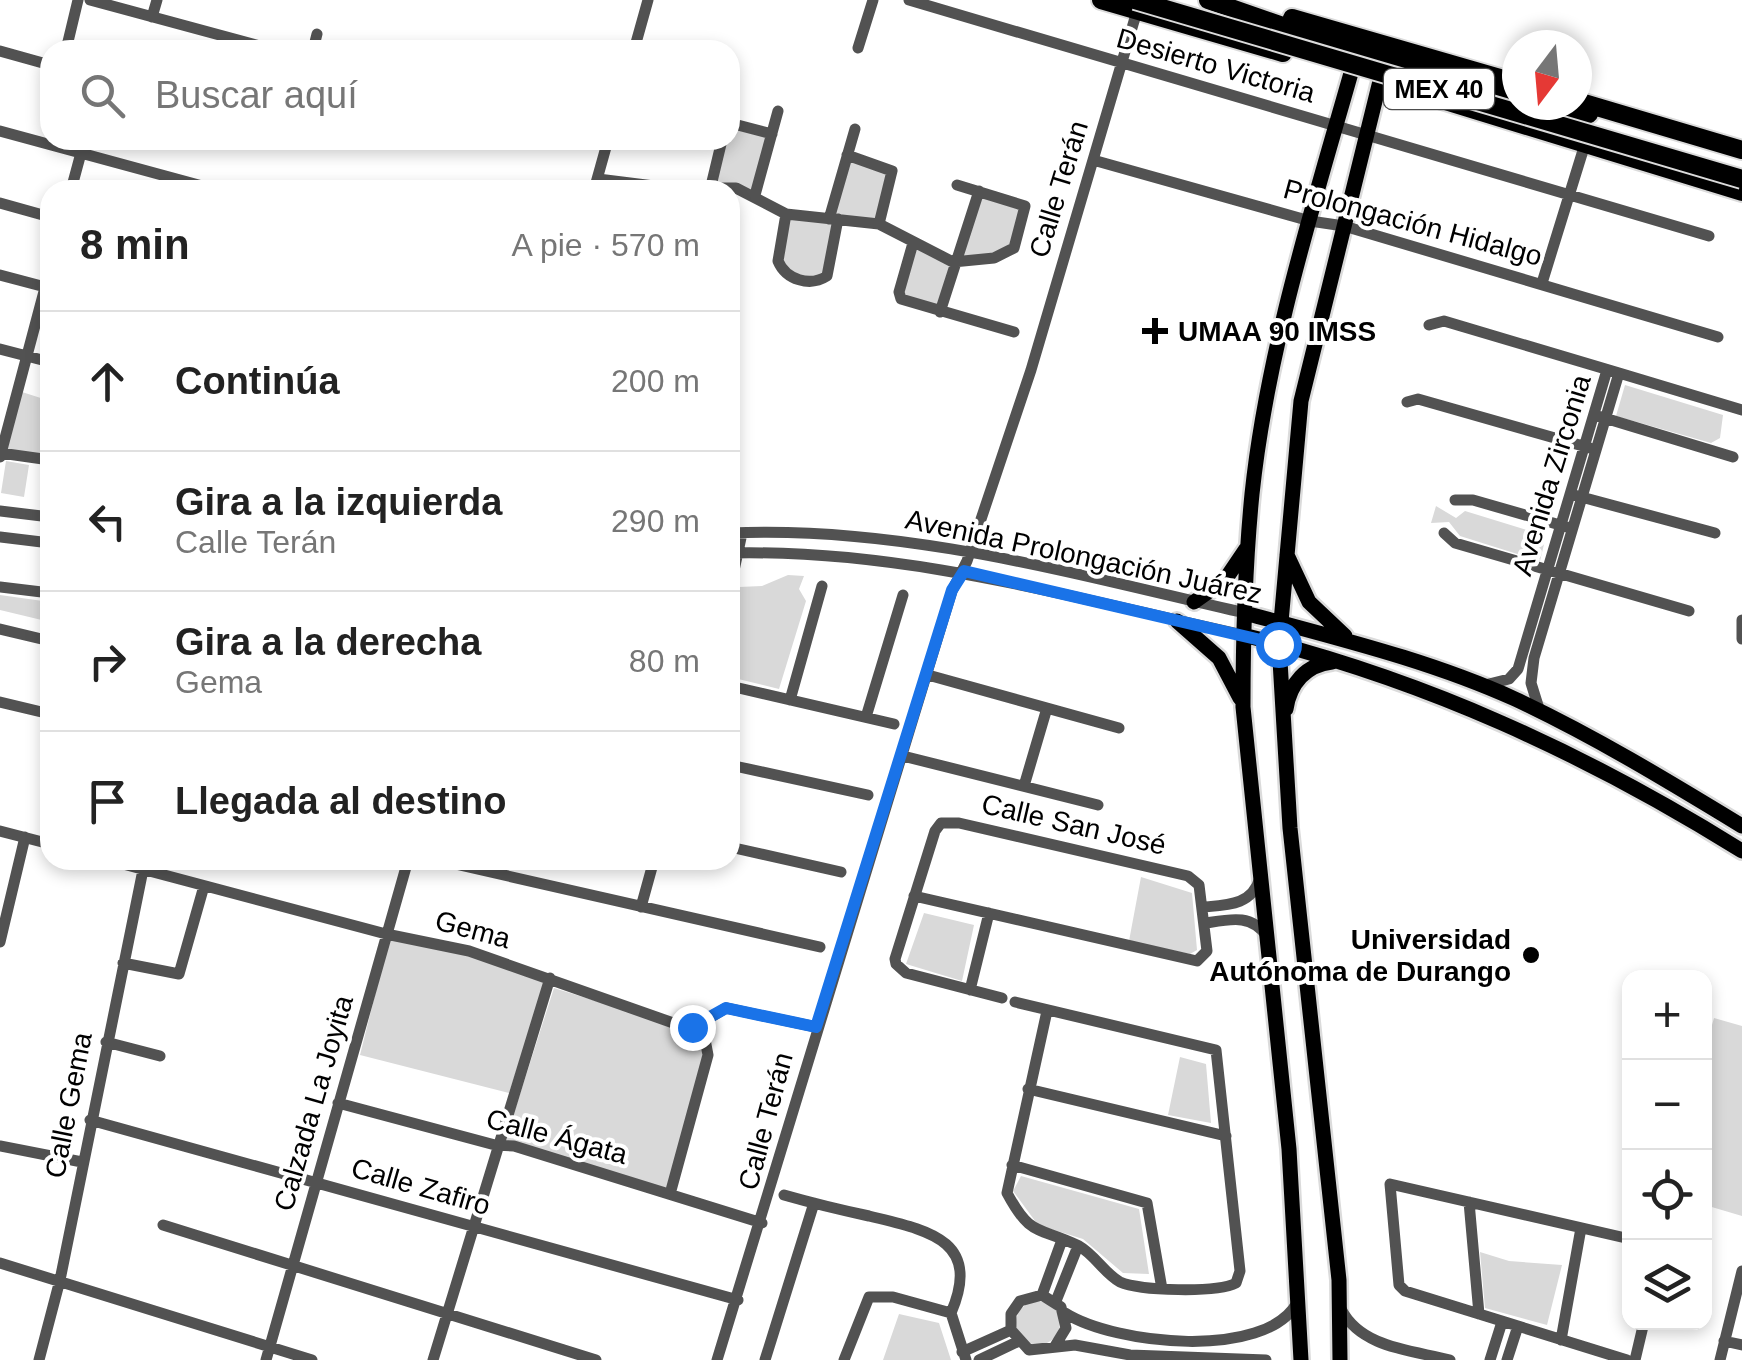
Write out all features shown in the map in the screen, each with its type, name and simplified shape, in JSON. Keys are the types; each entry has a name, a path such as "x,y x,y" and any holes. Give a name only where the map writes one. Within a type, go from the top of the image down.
{"highway":[{"path":"1102,0 1136,5 1742,192"},
{"path":"1208,0 1322,40 1502,92"},
{"name":"MEX 40","path":"1230,0 1502,79"},
{"name":"MEX 40","path":"1136,5 1742,179"},
{"path":"1321,64 1329,53 1322,40"},
{"path":"1355,49 1369,62 1380,81"},
{"path":"1351,72 1369,62 1390,59"},
{"path":"1421,93 1421,80 1433,72"},
{"path":"1592,105 1742,150"},
{"path":"1592,114 1702,138"}],"main road":[{"path":"1301,1360 1289,1149 1243,707 1243,635 1252,496 1269,392 1351,72"},
{"path":"1340,1360 1339,1305 1278,644 1301,401 1380,81"},
{"path":"1194,602 1212,593 1233,572 1250,541"},
{"path":"1286,551 1309,602 1352,642"},
{"name":"Avenida Prolongación Juárez","path":"1245,614 1352,642 1480,686 1632,760 1742,826"},
{"path":"1178,621 1218,658 1243,707"},
{"name":"Avenida Prolongación Juárez","path":"1243,635 1410,683 1566,750 1742,852"},
{"path":"1283,727 1288,696 1297,680 1320,664 1345,662"},
{"path":"1289,1149 1323,1148"}],"street":[{"path":"68,40 78,0"},
{"path":"90,0 237,40"},
{"path":"152,17 157,0"},
{"path":"637,40 648,0"},
{"path":"858,48 873,0"},
{"name":"Desierto Victoria","path":"909,0 1709,236"},
{"name":"Calle Terán","path":"717,1360 952,590 964,571 1026,381 1136,5"},
{"path":"316,40 317,34"},
{"path":"0,51 40,62"},
{"path":"755,196 767,133 778,111"},
{"path":"740,126 767,133"},
{"path":"786,214 778,261 788,276 807,282 827,276 834,219 855,129"},
{"path":"0,131 40,142"},
{"path":"1542,283 1585,144"},
{"path":"70,150 180,180"},
{"path":"597,180 605,150"},
{"path":"713,180 720,150"},
{"path":"74,180 81,153"},
{"path":"847,155 892,171 879,224"},
{"name":"Prolongación Hidalgo","path":"1093,160 1310,221 1344,226 1718,338"},
{"path":"740,190 786,214 879,224 953,262 1010,251 1019,240 1026,208 957,185"},
{"path":"940,312 953,262 964,249 979,191"},
{"path":"0,203 40,213"},
{"path":"913,243 898,292 903,301 1014,332"},
{"path":"0,275 40,286"},
{"path":"40,314 4,426 0,454 40,459"},
{"path":"1428,325 1444,321 1742,410"},
{"path":"0,349 40,359"},
{"name":"Avenida Zirconia","path":"1480,686 1502,682 1518,669 1553,573 1613,372"},
{"path":"1407,402 1418,398 1590,448"},
{"path":"1600,417 1733,456"},
{"path":"1576,495 1714,533"},
{"path":"1455,500 1473,500 1567,527"},
{"path":"0,511 40,516"},
{"path":"1444,533 1455,543 1689,611"},
{"name":"Avenida Prolongación Juárez","path":"740,535 897,542 970,553 1245,614"},
{"path":"0,537 40,542"},
{"name":"Avenida Prolongación Juárez","path":"740,553 852,558 964,571 1243,635"},
{"name":"Avenida Zirconia","path":"1540,712 1531,672 1553,573"},
{"path":"790,700 822,586"},
{"path":"0,587 40,592"},
{"path":"866,717 903,594"},
{"path":"1742,620 1742,640"},
{"path":"0,629 40,639"},
{"path":"928,674 1119,728"},
{"path":"740,688 894,724"},
{"path":"0,702 40,712"},
{"path":"1024,786 1046,708"},
{"name":"Calle San José","path":"903,756 1098,804"},
{"path":"740,767 868,795"},
{"name":"Calle San José","path":"970,990 898,968 895,958 935,831 948,822 1188,876 1199,885 1204,907"},
{"path":"0,831 40,841"},
{"path":"0,942 25,837"},
{"path":"740,849 841,872"},
{"name":"Calle Gema","path":"38,1360 60,1280 143,870"},
{"name":"Gema","path":"158,870 204,886 386,934 469,951 679,1025 702,1024 718,1009 726,1008 816,1027"},
{"name":"Calzada La Joyita","path":"266,1360 405,870"},
{"path":"482,870 820,947"},
{"path":"641,906 651,870"},
{"path":"914,896 1197,961 1206,950 1204,907 1240,902 1251,896 1261,874"},
{"path":"123,963 179,974 204,886"},
{"path":"989,912 970,990 1216,1050 1238,1280 1230,1286 1162,1288 1124,1284 1078,1246 1036,1232 1016,1210 1006,1193 1047,1011"},
{"path":"1206,924 1241,918 1252,921 1266,936"},
{"path":"432,1360 550,978"},
{"path":"670,1194 708,1055 702,1024"},
{"path":"106,1042 160,1056"},
{"path":"1028,1089 1226,1136"},
{"name":"Calle Ágata","path":"338,1103 495,1146 514,1146 762,1222"},
{"name":"Calle Zafiro","path":"90,1120 738,1300"},
{"path":"0,1146 82,1162"},
{"path":"1012,1165 1148,1203 1162,1288"},
{"path":"1622,1237 1390,1184 1398,1284 1414,1296 1631,1360 1641,1330"},
{"path":"784,1195 934,1232 952,1248 961,1275 951,1313 964,1356 1011,1330"},
{"path":"1469,1202 1479,1314"},
{"path":"766,1360 814,1203"},
{"path":"162,1225 596,1360"},
{"path":"1561,1340 1581,1228"},
{"path":"1042,1295 1062,1240"},
{"path":"1056,1301 1078,1246"},
{"path":"0,1263 312,1360"},
{"path":"1720,1360 1742,1271"},
{"path":"1266,1360 1123,1357 1055,1346 1036,1351 1018,1342 1011,1330 1015,1307 1027,1297 1042,1295 1056,1301 1065,1314 1126,1339 1196,1344 1251,1340 1284,1322 1299,1300"},
{"path":"844,1360 868,1297 886,1296 951,1313"},
{"path":"1339,1305 1348,1324 1362,1336 1450,1360"},
{"path":"1055,1346 1064,1334 1065,1314"},
{"path":"1490,1360 1502,1322"},
{"path":"1507,1360 1518,1326"},
{"path":"1123,1357 1126,1339"},
{"path":"1724,1341 1742,1346"},
{"path":"979,1360 1018,1342"}],"shaded area":[{"path":"740,128 770,136 754,193 740,190 740,180 714,180 721,150 740,150"},
{"path":"849,158 890,172 878,222 833,216"},
{"path":"980,194 1021,206 1017,240 992,256 961,258"},
{"path":"788,217 836,221 826,274 808,279 783,268"},
{"path":"914,246 951,263 939,309 901,296"},
{"path":"1625,385 1723,415 1720,438 1711,443 1616,416"},
{"path":"22,392 40,398 40,454 6,449"},
{"path":"6,461 29,465 24,497 1,493"},
{"path":"1436,506 1456,518 1465,511 1546,536 1540,561 1460,536 1449,522 1431,523"},
{"path":"788,575 804,576 799,589 806,601 779,689 740,679 740,587 762,586"},
{"path":"0,595 40,601 40,620 0,610"},
{"path":"1141,877 1192,893 1197,950 1190,954 1129,941"},
{"path":"924,913 974,925 962,981 906,964"},
{"path":"389,939 470,954 545,981 509,1093 360,1055"},
{"path":"554,988 698,1033 704,1061 668,1189 505,1141"},
{"path":"1714,1018 1742,1026 1742,1216 1712,1207"},
{"path":"1180,1057 1206,1064 1211,1123 1168,1115"},
{"path":"1021,1176 1139,1209 1149,1274 1123,1273 1083,1239 1038,1225 1013,1191"},
{"path":"1480,1252 1509,1261 1562,1265 1547,1325 1485,1308"},
{"path":"1038,1301 1054,1307 1060,1323 1054,1339 1038,1345 1022,1339 1016,1323 1022,1307"},
{"path":"899,1314 939,1323 951,1360 883,1360"}],"place":[{"name":"UMAA 90 IMSS","path":"1155,331"},
{"name":"Universidad Autónoma de Durango","path":"1531,955"}],"route":[{"path":"692,1027 702,1024 718,1009 726,1008 816,1027 952,590 964,571 1278,644"}]}
